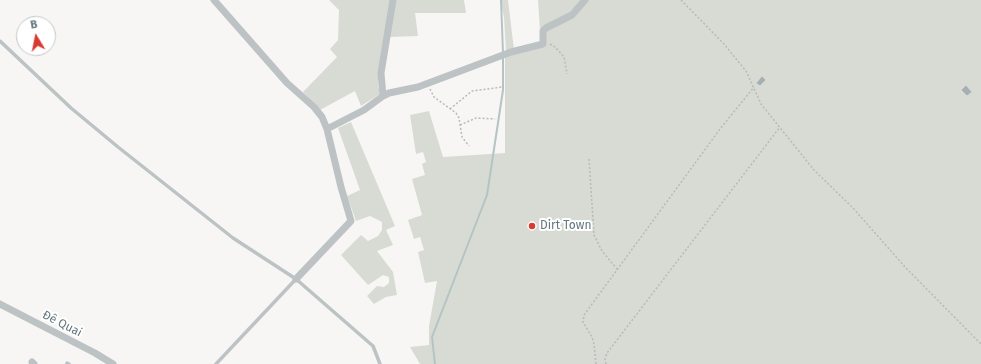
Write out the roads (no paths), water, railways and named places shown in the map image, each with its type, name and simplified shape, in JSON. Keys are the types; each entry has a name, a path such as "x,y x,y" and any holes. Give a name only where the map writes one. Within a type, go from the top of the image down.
{"street":[{"path":"214,0 287,83 314,106 322,117 327,129 351,221 296,279"},
{"path":"383,96 381,73 393,0"},
{"path":"327,129 364,110 383,96 427,83 511,52 544,43 543,32 546,28 572,15 585,0"},
{"name":"Đê Quai","path":"0,304 95,353 113,364"}],"lane":[{"path":"0,41 71,108 118,147 233,238 296,279 373,346 380,364"},
{"path":"216,364 296,279"}],"waterway":[{"path":"501,0 503,53"},
{"path":"435,364 432,337 487,195 503,90 503,57"}],"place":[{"name":"Dirt Town","path":"532,226"}]}
